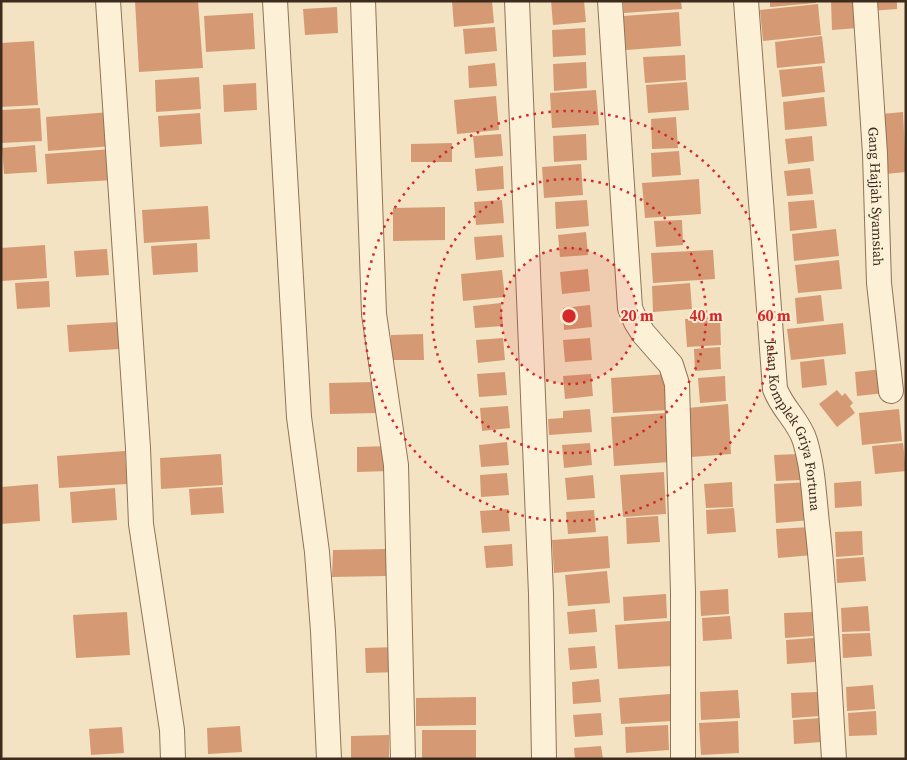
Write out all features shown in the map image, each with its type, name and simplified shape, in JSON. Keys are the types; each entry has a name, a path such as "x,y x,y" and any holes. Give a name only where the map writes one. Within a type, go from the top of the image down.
{"street":[{"path":"108,1 138,448 141,524 172,730 174,759"},
{"path":"275,1 284,184 300,417 305,470 317,552 323,631 328,759"},
{"path":"362,1 374,314 396,465 403,759"},
{"path":"517,1 540,594 544,759"},
{"path":"610,1 630,308 643,333 671,365 676,384 682,592 684,759"},
{"name":"Jalan Komplek Griya Fortuna","path":"746,1 775,389 780,402 792,417 805,440 814,489 822,568 834,759"},
{"name":"Gang Hajjah Syamsiah","path":"865,1 875,154 879,283 891,391"}],"building":[{"path":"135,1 198,1 203,68 139,72"},
{"path":"452,1 492,1 494,23 454,27"},
{"path":"551,1 584,1 586,22 553,25"},
{"path":"623,1 681,1 682,9 624,13"},
{"path":"770,1 816,1 816,3 770,7"},
{"path":"831,1 856,1 858,28 832,30"},
{"path":"870,1 897,1 897,9 870,11"},
{"path":"818,4 821,35 763,41 760,10"},
{"path":"337,7 338,33 305,35 303,9"},
{"path":"679,12 681,46 626,50 623,16"},
{"path":"253,13 255,49 206,52 204,16"},
{"path":"495,27 497,51 465,54 463,29"},
{"path":"585,28 586,55 553,57 552,30"},
{"path":"822,36 825,63 777,68 775,42"},
{"path":"34,41 38,105 1,107 1,43"},
{"path":"685,55 686,80 645,83 643,57"},
{"path":"586,62 587,88 554,91 553,64"},
{"path":"495,63 497,86 469,88 468,66"},
{"path":"822,66 825,92 782,97 779,70"},
{"path":"199,77 201,109 156,112 155,80"},
{"path":"687,82 689,110 648,113 646,85"},
{"path":"256,83 257,110 224,112 223,85"},
{"path":"596,90 599,125 552,128 550,93"},
{"path":"496,96 499,130 457,134 454,100"},
{"path":"824,97 827,126 785,130 783,102"},
{"path":"40,108 42,141 1,143 1,110"},
{"path":"111,112 113,146 48,151 46,117"},
{"path":"903,112 906,172 886,174 882,114"},
{"path":"200,113 202,144 160,147 158,116"},
{"path":"676,117 678,148 652,149 651,119"},
{"path":"501,134 503,156 475,158 473,136"},
{"path":"586,134 587,160 554,162 553,136"},
{"path":"812,136 814,161 788,164 785,139"},
{"path":"452,143 452,162 411,162 411,144"},
{"path":"35,145 37,172 4,174 2,148"},
{"path":"112,149 114,180 47,184 45,154"},
{"path":"679,151 681,175 652,177 651,153"},
{"path":"581,164 583,195 544,198 542,167"},
{"path":"503,166 504,189 477,191 475,169"},
{"path":"810,168 813,194 787,196 784,171"},
{"path":"699,179 701,214 645,218 642,183"},
{"path":"502,200 504,223 476,225 474,202"},
{"path":"587,200 589,226 556,229 555,202"},
{"path":"814,200 817,228 790,231 788,202"},
{"path":"208,206 210,239 144,243 142,210"},
{"path":"445,207 445,240 393,241 393,208"},
{"path":"682,220 683,245 656,247 654,221"},
{"path":"836,229 839,256 794,261 792,234"},
{"path":"586,232 588,255 560,257 558,235"},
{"path":"502,235 504,257 476,260 474,237"},
{"path":"197,243 198,272 153,275 151,246"},
{"path":"45,245 47,278 1,281 1,248"},
{"path":"107,249 109,275 76,277 74,251"},
{"path":"713,250 715,279 653,283 651,253"},
{"path":"839,260 842,289 798,293 795,265"},
{"path":"588,269 590,291 562,294 560,272"},
{"path":"502,270 505,297 463,301 461,274"},
{"path":"49,281 50,307 17,309 15,283"},
{"path":"690,283 692,309 653,312 652,286"},
{"path":"821,295 824,321 797,324 795,298"},
{"path":"501,303 503,326 475,328 473,306"},
{"path":"590,305 592,327 564,330 563,308"},
{"path":"720,317 721,345 687,347 685,319"},
{"path":"118,322 119,349 69,352 67,325"},
{"path":"843,323 846,354 791,360 787,329"},
{"path":"423,334 424,360 391,360 391,335"},
{"path":"503,338 505,360 478,363 476,340"},
{"path":"590,338 592,360 565,362 563,340"},
{"path":"720,347 721,369 695,371 694,349"},
{"path":"824,359 827,385 802,388 800,362"},
{"path":"882,369 885,393 857,396 855,372"},
{"path":"505,372 507,395 479,397 477,374"},
{"path":"591,374 593,396 565,399 563,376"},
{"path":"667,374 670,410 613,413 611,378"},
{"path":"725,376 726,401 700,403 698,378"},
{"path":"376,382 377,413 330,414 329,383"},
{"path":"837,390 842,396 845,393 853,403 850,406 855,413 837,427 819,404"},
{"path":"728,404 731,454 691,457 688,408"},
{"path":"508,406 510,428 482,431 480,408"},
{"path":"590,409 592,432 549,435 548,419 563,418 563,411"},
{"path":"899,409 902,441 862,445 859,413"},
{"path":"665,413 669,462 614,466 611,417"},
{"path":"507,442 509,465 481,467 479,445"},
{"path":"590,443 592,465 564,468 562,445"},
{"path":"903,443 906,471 875,474 872,446"},
{"path":"389,446 390,471 357,472 357,447"},
{"path":"125,451 127,484 59,488 57,456"},
{"path":"221,454 223,485 161,489 160,458"},
{"path":"799,454 801,480 776,481 774,455"},
{"path":"664,472 666,514 623,517 620,475"},
{"path":"507,473 509,495 481,497 480,475"},
{"path":"593,475 595,498 567,500 565,478"},
{"path":"861,481 862,506 835,508 834,483"},
{"path":"732,482 733,507 706,508 704,484"},
{"path":"809,482 811,520 776,523 774,484"},
{"path":"38,484 40,521 1,524 1,487"},
{"path":"222,487 224,513 191,515 189,489"},
{"path":"115,488 117,520 72,523 70,492"},
{"path":"734,508 736,532 707,534 706,510"},
{"path":"508,509 510,531 482,533 480,511"},
{"path":"594,510 596,532 568,534 566,512"},
{"path":"658,516 660,542 627,544 626,518"},
{"path":"811,527 813,555 778,558 776,529"},
{"path":"862,531 863,555 836,557 835,532"},
{"path":"608,536 610,568 554,573 552,540"},
{"path":"512,544 513,566 486,568 484,546"},
{"path":"388,549 388,576 332,577 333,550"},
{"path":"864,557 866,581 837,583 836,559"},
{"path":"607,571 610,603 568,606 565,575"},
{"path":"728,589 729,614 701,616 700,591"},
{"path":"666,594 667,618 624,621 623,597"},
{"path":"868,606 870,631 842,632 841,608"},
{"path":"595,609 597,632 569,634 567,612"},
{"path":"127,612 130,655 76,658 73,615"},
{"path":"812,612 813,636 785,638 784,613"},
{"path":"730,616 732,639 703,641 702,618"},
{"path":"670,621 672,666 618,669 615,625"},
{"path":"870,633 872,656 843,658 842,634"},
{"path":"814,638 815,662 787,664 786,640"},
{"path":"595,646 597,668 570,670 568,648"},
{"path":"398,647 398,672 366,673 365,648"},
{"path":"599,679 601,702 573,704 572,682"},
{"path":"873,685 875,709 847,711 846,687"},
{"path":"738,690 740,718 701,720 700,692"},
{"path":"818,692 820,716 792,718 791,693"},
{"path":"670,694 672,721 621,724 619,698"},
{"path":"476,697 476,725 416,726 416,698"},
{"path":"876,711 877,735 849,736 848,713"},
{"path":"601,713 603,735 575,737 573,715"},
{"path":"821,718 822,742 794,744 793,720"},
{"path":"738,721 739,753 701,755 699,723"},
{"path":"668,725 669,750 626,753 625,727"},
{"path":"240,726 242,752 208,754 207,728"},
{"path":"122,727 124,753 91,755 89,729"},
{"path":"422,730 476,730 476,759 422,759"},
{"path":"389,735 389,759 351,759 351,736"},
{"path":"601,746 603,759 575,759 574,748"}]}
